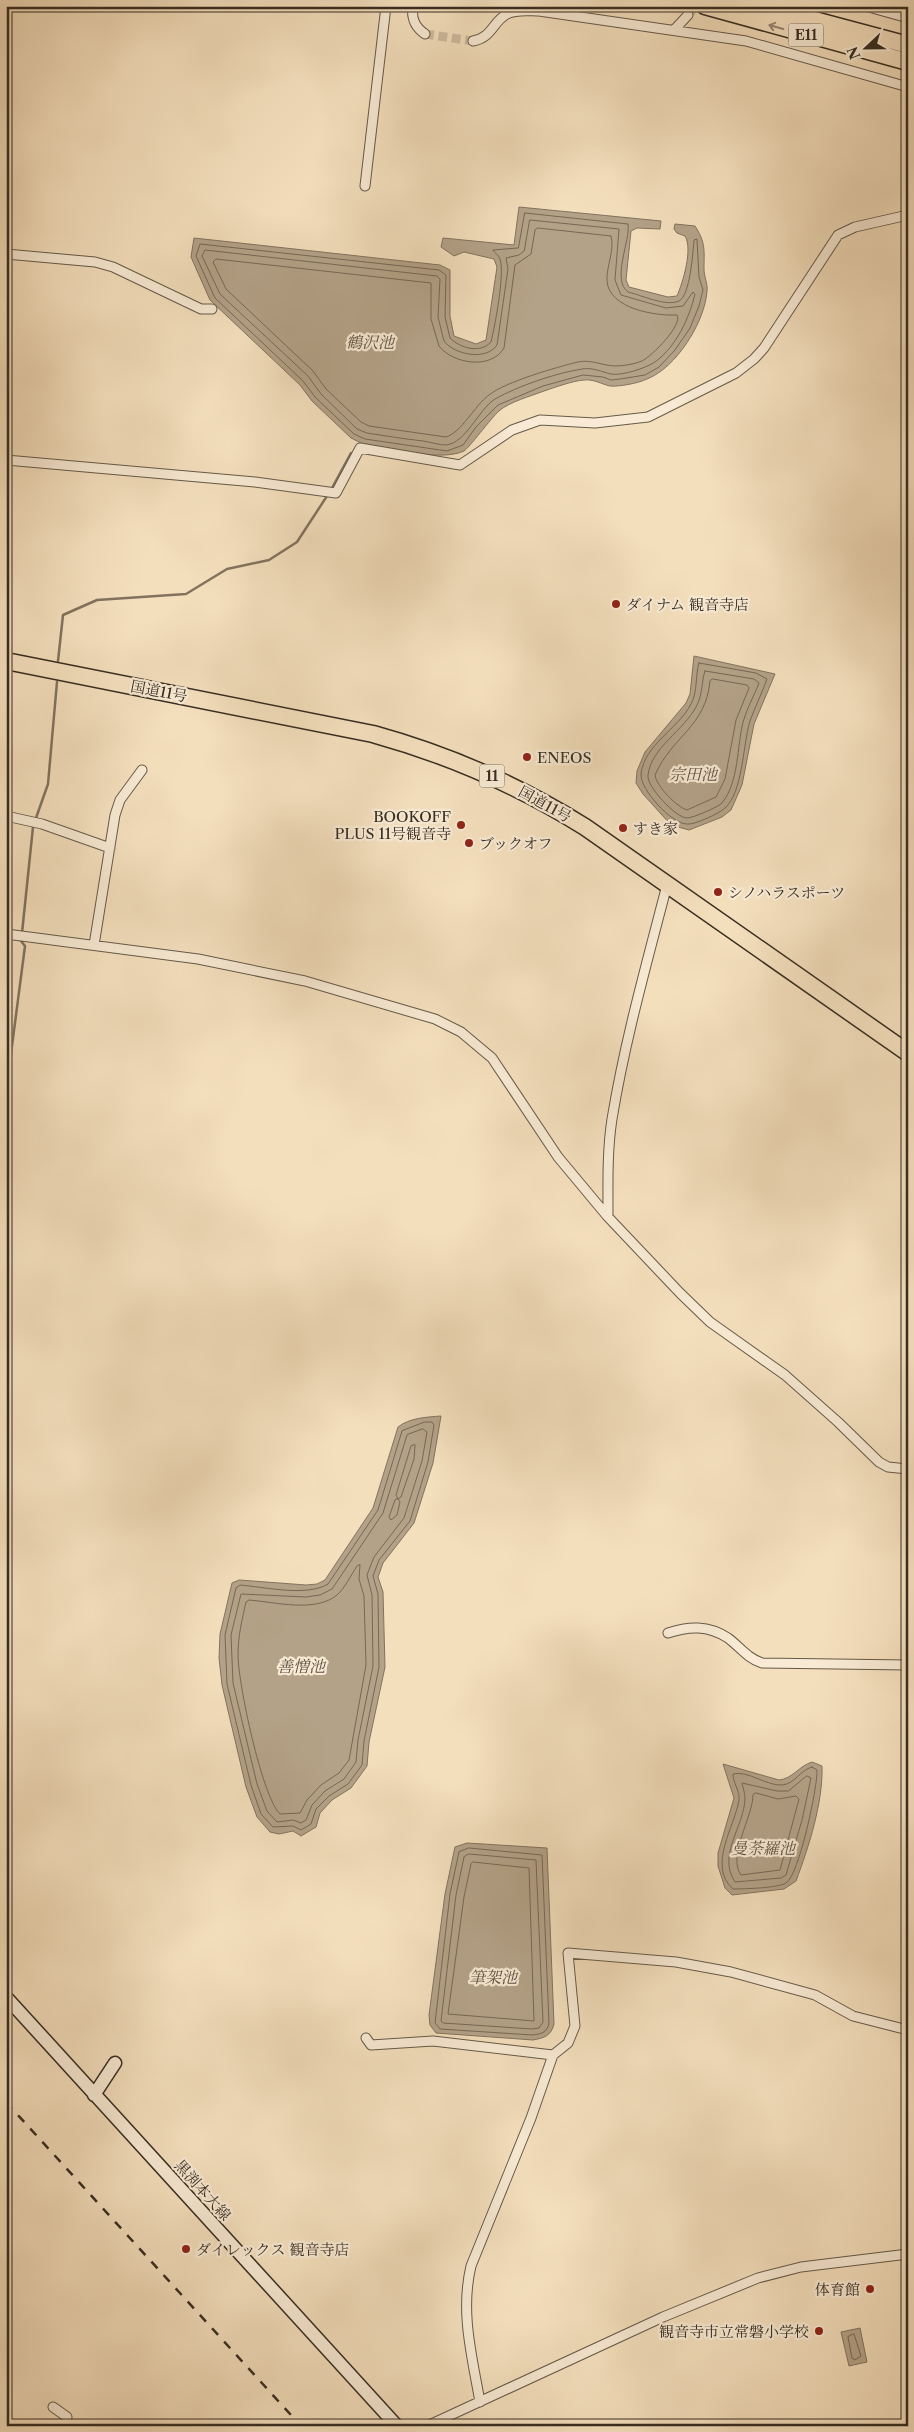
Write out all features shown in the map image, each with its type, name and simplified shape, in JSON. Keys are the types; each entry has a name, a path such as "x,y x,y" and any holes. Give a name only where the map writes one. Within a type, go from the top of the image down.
{"highway":[{"name":"E11","path":"705,6 908,62"},
{"name":"E11","path":"762,6 908,45"},
{"name":"国道11号","path":"6,661 350,729 418,747 482,771 554,808 908,1053"}],"main road":[{"name":"黒渕本大線","path":"6,1997 397,2426"},
{"path":"94,2095 115,2063"}],"street":[{"path":"366,186 386,6"},
{"path":"413,6 412,15 417,28 425,34"},
{"path":"865,6 908,18"},
{"path":"473,41 484,39 506,14 522,10 674,29 692,34 746,41 908,87"},
{"path":"674,29 688,15"},
{"path":"6,460 236,480 336,493 360,448 460,465 512,430 540,420 594,423 648,417 736,373 754,359 764,348 838,235 854,227 908,215"},
{"path":"6,254 95,262 113,267 201,309 212,310"},
{"path":"94,945 120,800 142,770"},
{"path":"6,816 65,831 110,848"},
{"path":"608,1217 608,1167 612,1119 640,989 667,885"},
{"path":"6,934 198,959 305,980 435,1019 461,1032 492,1058 558,1157 608,1217 710,1322 785,1375 838,1422 879,1462 888,1467 908,1469"},
{"path":"668,1633 688,1627 710,1629 727,1638 751,1660 762,1663 908,1665"},
{"path":"480,2402 465,2309 466,2287 471,2266 531,2118 553,2055 568,2043 576,2026 568,1953 676,1962 731,1972 815,1996 853,2016 908,2030"},
{"path":"366,2038 371,2045 433,2041 553,2055"},
{"path":"427,2426 663,2317 758,2278 801,2267 908,2254"},
{"path":"53,2407 67,2417 66,2426"}],"water":[{"name":"鶴沢池","path":"519,207 661,221 660,229 637,228 631,231 626,280 629,287 668,297 677,296 688,257 685,236 677,233 674,229 675,224 695,226 704,247 704,272 707,288 705,303 695,330 687,342 668,365 658,373 639,382 618,386 584,380 559,386 520,400 499,411 467,449 454,454 429,455 415,453 363,444 351,438 312,401 300,385 210,300 191,257 194,238 440,265 450,270 450,316 454,336 476,344 486,340 497,267 494,259 464,252 454,256 441,247 443,238 514,245"},
{"name":"宗田池","path":"694,656 775,674 754,724 742,785 731,810 722,817 689,830 671,825 643,794 636,783 637,771 645,752 686,703 690,694"},
{"name":"善憎池","path":"441,1416 433,1463 414,1523 383,1563 378,1577 383,1592 385,1667 369,1742 367,1766 351,1788 332,1800 320,1813 316,1827 301,1836 293,1831 279,1834 270,1832 257,1817 246,1787 222,1685 219,1658 220,1634 232,1583 239,1580 306,1585 317,1584 325,1580 373,1508 398,1427 413,1420"},
{"name":"曼荼羅池","path":"812,1762 822,1766 820,1795 810,1839 796,1881 784,1889 732,1895 725,1888 718,1866 718,1853 734,1798 723,1764 779,1780 788,1777"},
{"name":"筆架池","path":"467,1843 547,1848 554,2024 549,2034 544,2037 533,2040 436,2033 430,2025 429,2015 445,1894 455,1847"},
{"path":"860,2328 867,2362 849,2366 841,2332"}],"waterway":[{"path":"332,488 351,453"},
{"path":"58,661 63,615 97,600 186,594 227,569 269,560 297,542 327,496"},
{"path":"36,818 48,784 57,682"},
{"path":"22,933 33,827"},
{"path":"6,1092 25,946 21,941"}],"tunnel":[{"path":"688,15 696,6"},
{"path":"425,34 473,41"}],"railway":[{"path":"6,2102 301,2426"}],"place":[{"name":"ダイナム 観音寺店","path":"616,604"},
{"name":"ENEOS","path":"527,757"},
{"name":"BOOKOFF PLUS 11号観音寺","path":"461,825"},
{"name":"すき家","path":"623,828"},
{"name":"ブックオフ","path":"469,843"},
{"name":"シノハラスポーツ","path":"718,892"},
{"name":"ダイレックス 観音寺店","path":"186,2249"},
{"name":"体育館","path":"870,2289"},
{"name":"観音寺市立常磐小学校","path":"819,2331"}]}
